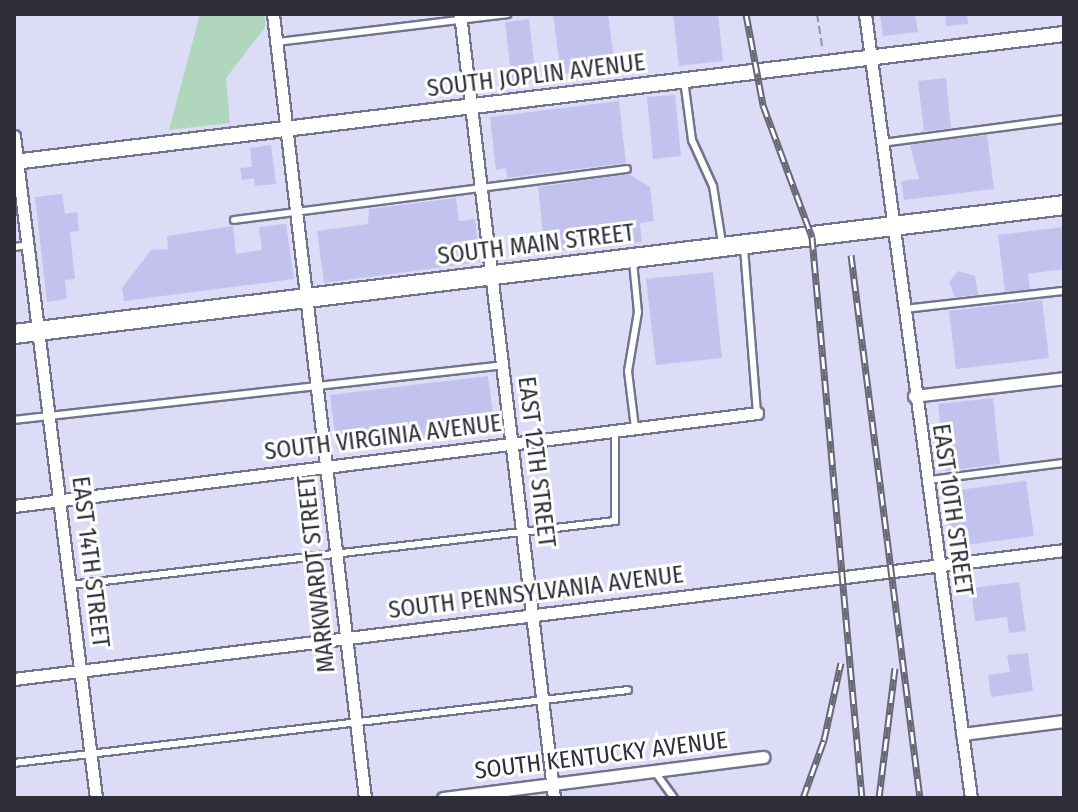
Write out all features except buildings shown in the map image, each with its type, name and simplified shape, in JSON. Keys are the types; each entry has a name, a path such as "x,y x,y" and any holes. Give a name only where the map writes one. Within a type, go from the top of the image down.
{"main road":[{"name":"SOUTH MAIN STREET","path":"14,334 1064,205"}],"street":[{"name":"MARKWARDT STREET","path":"273,14 365,798"},
{"name":"EAST 10TH STREET","path":"865,14 936,567 971,798"},
{"name":"EAST 12TH STREET","path":"460,17 554,798"},
{"name":"SOUTH JOPLIN AVENUE","path":"16,162 1064,34"},
{"name":"EAST 14TH STREET","path":"14,136 96,798"},
{"path":"914,396 1064,378"},
{"name":"SOUTH VIRGINIA AVENUE","path":"14,506 757,413"},
{"name":"SOUTH PENNSYLVANIA AVENUE","path":"14,679 1064,550"},
{"path":"962,734 1064,721"},
{"name":"SOUTH KENTUCKY AVENUE","path":"443,798 763,757"}],"lane":[{"path":"277,42 460,17 507,14"},
{"path":"684,80 692,140 713,186 723,247"},
{"path":"882,143 1064,119"},
{"path":"234,220 627,169"},
{"path":"14,247 28,245"},
{"path":"744,245 757,413"},
{"path":"632,258 638,312 628,371 635,428"},
{"path":"902,309 1064,291"},
{"path":"14,420 502,365"},
{"path":"70,585 615,521 615,431"},
{"path":"925,481 1064,463"},
{"path":"14,763 628,690"},
{"path":"655,772 674,798"}],"path":[{"path":"817,14 826,63"}],"green space":[{"path":"200,14 264,14 266,26 226,78 230,123 169,130"}],"railway":[{"path":"746,14 763,105 812,237 862,798"},
{"path":"851,255 920,798"},
{"path":"803,798 824,740 841,663"},
{"path":"879,798 895,668"}]}
